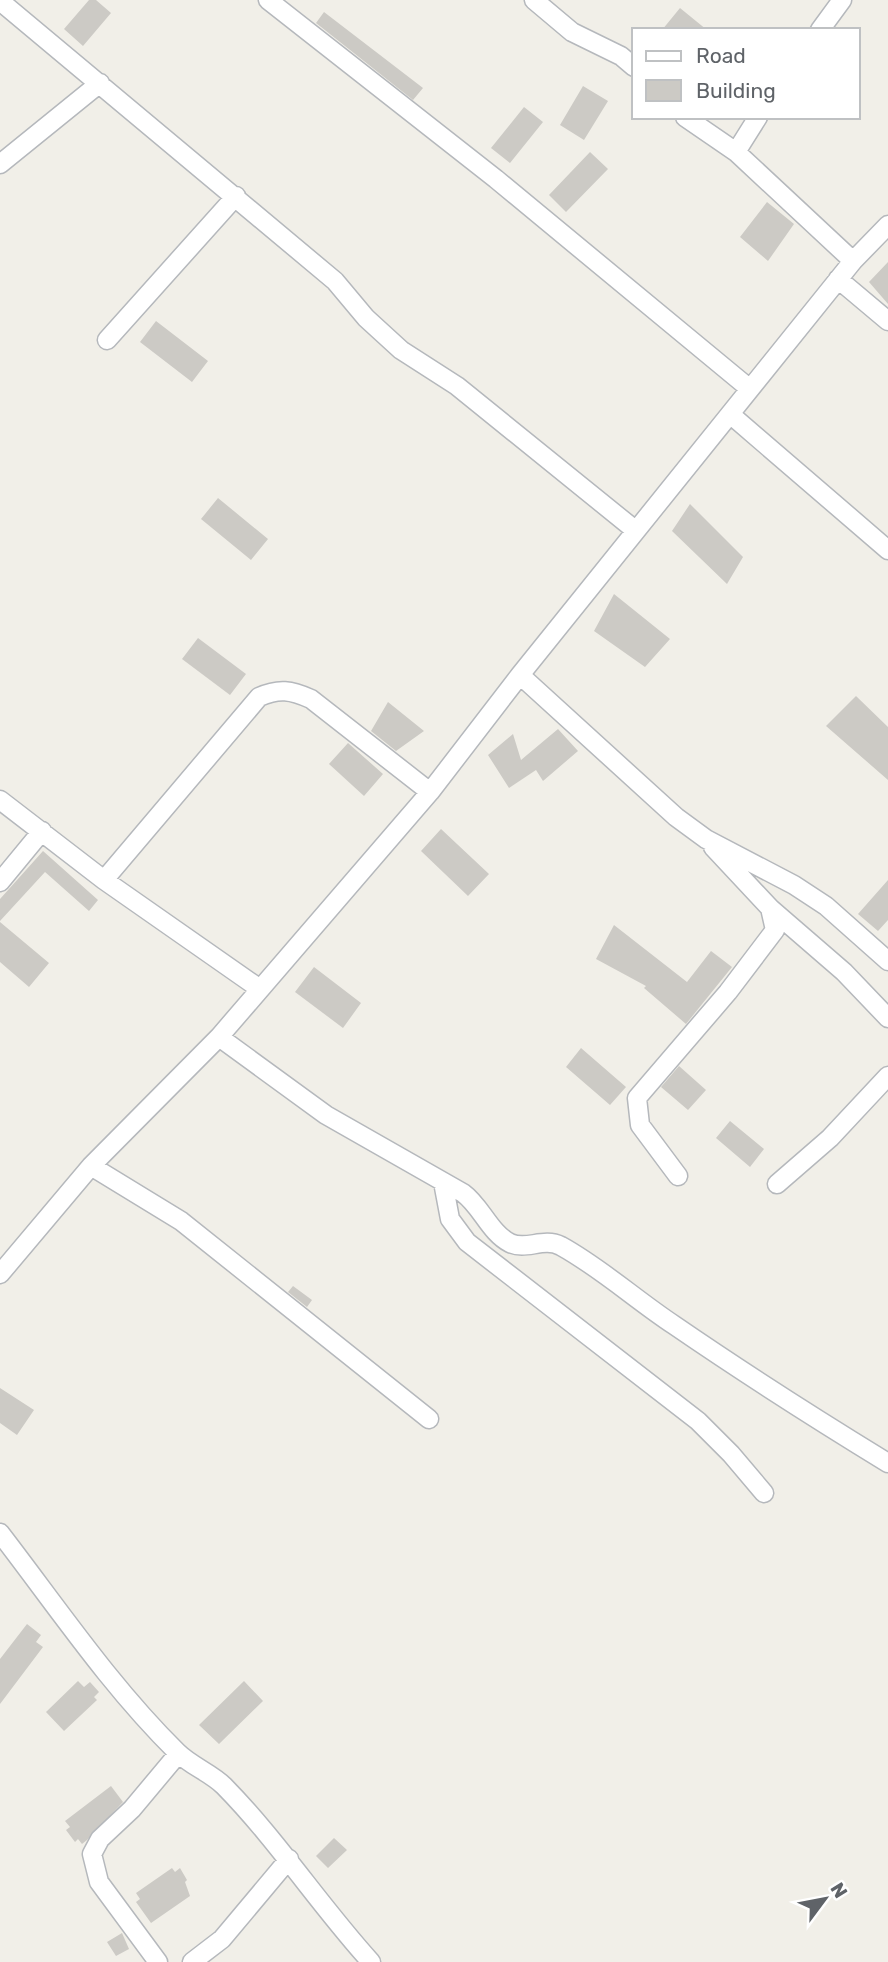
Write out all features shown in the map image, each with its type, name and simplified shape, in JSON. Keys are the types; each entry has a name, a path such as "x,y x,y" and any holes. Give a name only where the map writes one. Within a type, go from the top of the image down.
{"street":[{"path":"268,0 496,179 750,389"},
{"path":"534,0 572,32 621,56 632,65"},
{"path":"821,28 842,0"},
{"path":"0,1 335,281 366,318 401,350 457,386 635,530"},
{"path":"0,164 100,83"},
{"path":"688,119 736,152 853,261"},
{"path":"736,152 757,119"},
{"path":"107,340 236,196"},
{"path":"0,1274 91,1166 219,1037 430,792 635,530 838,279 888,225"},
{"path":"838,279 888,321"},
{"path":"730,414 888,550"},
{"path":"520,675 676,817 706,839 794,884 826,906 888,961"},
{"path":"104,880 259,697 276,690 295,691 311,699 430,792"},
{"path":"0,800 104,880 260,989"},
{"path":"0,882 41,831"},
{"path":"706,839 770,908 844,972 888,1018"},
{"path":"678,1176 640,1125 637,1098 757,957 775,930 770,908"},
{"path":"219,1037 326,1115 477,1203 499,1236 511,1244 522,1246 543,1241 568,1250 673,1324 888,1464"},
{"path":"777,1185 830,1138 888,1076"},
{"path":"91,1166 181,1221 429,1419"},
{"path":"443,1182 450,1219 467,1242 698,1421 764,1493"},
{"path":"0,1532 92,1655 178,1754 222,1784 289,1859 371,1962"},
{"path":"158,1962 99,1882 92,1854 100,1839 132,1809 178,1754"},
{"path":"192,1962 222,1938 289,1859"}],"building":[{"path":"89,0 96,0 111,13 83,46 64,29"},
{"path":"680,8 705,28 664,28"},
{"path":"324,12 423,88 413,100 316,23"},
{"path":"583,86 608,101 584,140 560,125"},
{"path":"524,107 543,122 510,163 491,148"},
{"path":"590,152 608,169 566,212 549,195"},
{"path":"767,202 794,224 768,261 740,237"},
{"path":"888,262 888,304 869,282"},
{"path":"156,321 208,361 192,382 140,342"},
{"path":"218,498 268,539 251,560 201,519"},
{"path":"690,504 743,557 727,584 672,531"},
{"path":"614,594 670,639 645,667 594,631"},
{"path":"198,638 246,674 230,695 182,659"},
{"path":"856,696 888,727 888,780 826,726"},
{"path":"388,702 424,731 396,751 371,731"},
{"path":"558,729 578,751 543,781 536,770 509,788 488,755 513,734 521,760"},
{"path":"348,743 383,774 364,796 329,764"},
{"path":"441,829 489,874 468,896 421,851"},
{"path":"43,851 98,900 89,911 45,872 0,921 0,899"},
{"path":"888,880 888,920 878,931 858,914"},
{"path":"0,922 49,963 29,987 0,962"},
{"path":"614,925 687,982 711,951 732,967 686,1024 644,988 646,986 596,959"},
{"path":"314,967 361,1003 343,1028 295,992"},
{"path":"581,1048 626,1087 610,1105 566,1067"},
{"path":"679,1066 706,1090 688,1110 661,1087"},
{"path":"730,1121 764,1149 750,1167 716,1138"},
{"path":"293,1286 312,1300 307,1307 288,1292"},
{"path":"0,1388 34,1410 17,1435 0,1423"},
{"path":"27,1624 41,1635 36,1642 43,1647 0,1704 0,1659"},
{"path":"78,1681 84,1687 90,1682 99,1692 94,1697 97,1700 64,1731 46,1712"},
{"path":"244,1681 263,1701 219,1744 199,1725"},
{"path":"111,1786 123,1802 87,1840 82,1844 78,1839 75,1842 66,1830 70,1827 65,1821"},
{"path":"334,1838 347,1850 328,1868 316,1856"},
{"path":"172,1868 175,1872 180,1868 187,1880 185,1882 190,1896 151,1923 136,1902 140,1899 136,1893"},
{"path":"122,1933 129,1949 116,1956 107,1942"}]}
